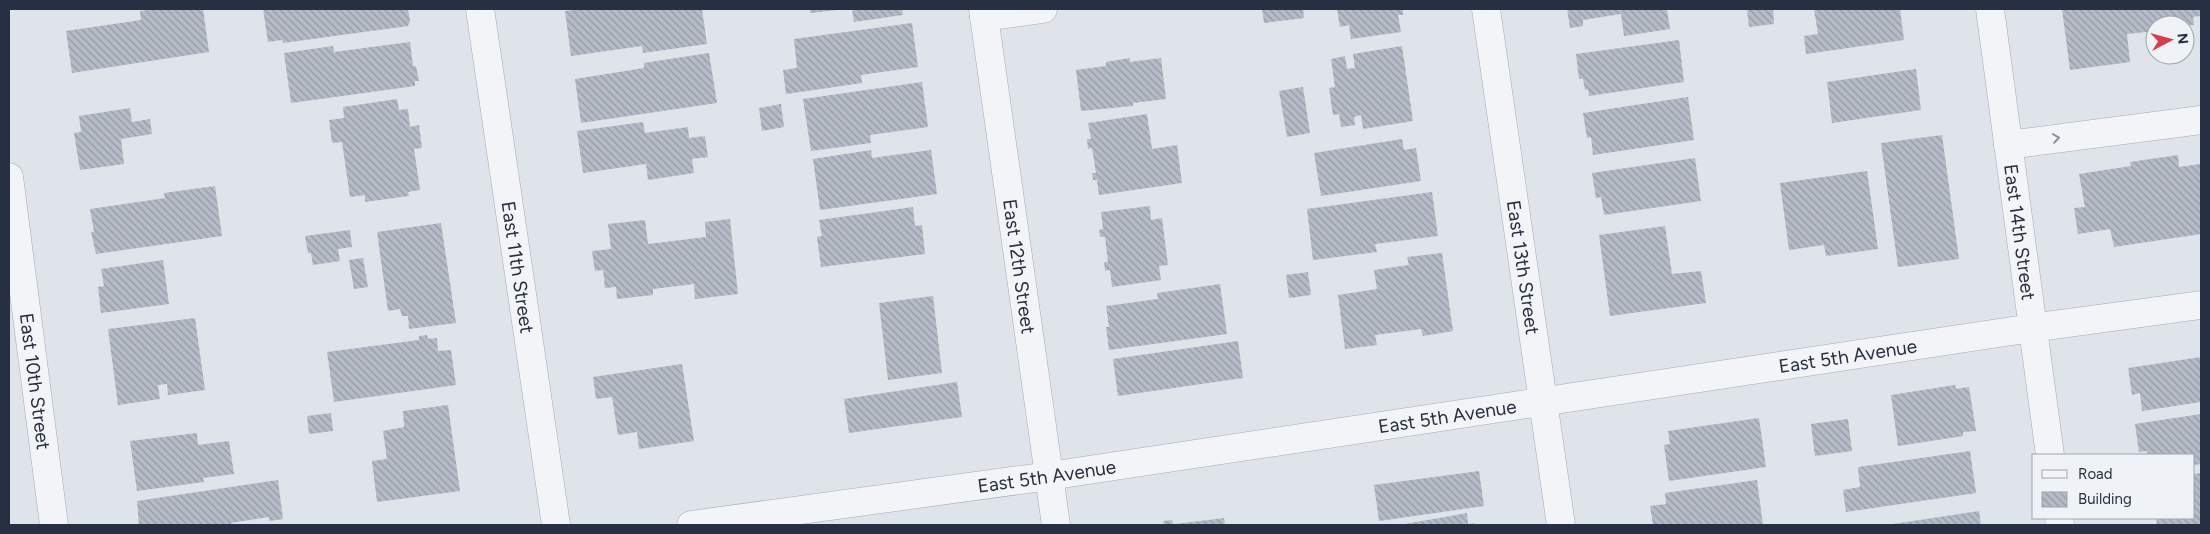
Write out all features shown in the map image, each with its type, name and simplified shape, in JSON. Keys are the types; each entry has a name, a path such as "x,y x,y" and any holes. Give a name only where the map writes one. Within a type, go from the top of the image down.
{"street":[{"name":"East 11th Street","path":"480,9 556,525"},
{"path":"984,13 1043,9"},
{"name":"East 13th Street","path":"1486,9 1561,525"},
{"name":"East 14th Street","path":"1990,9 2050,454"},
{"name":"East 12th Street","path":"984,13 1056,525"},
{"path":"2008,145 2201,120"},
{"name":"East 10th Street","path":"9,177 54,525"},
{"name":"East 5th Avenue","path":"691,525 1049,476 2032,328 2201,305"}],"building":[{"path":"203,9 209,52 72,73 66,31 141,20 140,11"},
{"path":"263,9 408,9 410,21 408,26 283,43 282,40 268,42"},
{"path":"584,9 702,9 707,44 643,53 642,46 571,56 565,11"},
{"path":"810,9 838,9 838,10 810,13"},
{"path":"852,9 902,9 903,15 854,22"},
{"path":"1262,9 1303,9 1304,18 1264,23"},
{"path":"1337,9 1403,9 1403,15 1398,15 1401,32 1351,39 1349,25 1340,27"},
{"path":"1567,9 1667,9 1670,29 1624,36 1621,14 1583,20 1583,26 1570,28"},
{"path":"1747,9 1773,9 1774,24 1749,27"},
{"path":"1814,9 1900,9 1904,40 1806,54 1804,36 1818,34"},
{"path":"2062,9 2201,9 2201,16 2195,17 2195,15 2145,15 2145,32 2127,34 2130,62 2070,70"},
{"path":"912,23 918,67 861,75 862,83 786,94 783,70 797,68 794,39"},
{"path":"1679,40 1684,82 1589,96 1588,89 1585,90 1583,79 1579,79 1576,54"},
{"path":"410,42 413,66 416,66 419,81 415,81 415,86 291,103 284,53 333,46 334,52"},
{"path":"1402,46 1413,121 1363,129 1361,115 1354,117 1355,125 1341,127 1339,114 1333,115 1329,88 1335,87 1331,59 1345,56 1347,69 1355,68 1353,54"},
{"path":"709,53 717,103 581,123 575,79 644,68 644,63"},
{"path":"1130,58 1130,62 1161,58 1166,99 1133,103 1133,106 1081,111 1076,70 1106,66 1106,62"},
{"path":"1916,69 1921,110 1832,123 1827,82"},
{"path":"922,82 928,127 870,135 871,143 811,151 803,99"},
{"path":"1303,87 1310,133 1287,137 1279,91"},
{"path":"1688,97 1694,140 1593,155 1591,137 1587,138 1583,113"},
{"path":"397,99 399,110 408,109 410,127 419,125 422,148 414,149 420,190 408,192 409,196 365,202 365,195 350,197 342,142 332,143 329,120 344,118 343,107"},
{"path":"781,104 784,127 762,131 759,108"},
{"path":"130,108 132,122 150,119 152,134 121,139 124,164 80,170 74,133 81,132 79,116"},
{"path":"1147,114 1152,149 1177,145 1182,183 1099,195 1097,180 1093,180 1092,173 1096,173 1092,148 1088,149 1087,139 1091,139 1088,123"},
{"path":"643,122 645,133 688,127 689,138 705,136 708,157 692,159 694,173 648,180 646,164 583,173 577,131"},
{"path":"1942,135 1959,259 1898,267 1881,143"},
{"path":"1402,139 1404,150 1416,148 1421,181 1321,196 1314,153"},
{"path":"871,150 872,158 931,150 937,194 820,210 813,159"},
{"path":"2178,155 2179,167 2200,164 2201,234 2114,247 2110,229 2078,234 2074,208 2085,207 2079,174 2131,166 2130,162"},
{"path":"1695,158 1701,201 1604,215 1601,197 1596,198 1592,173"},
{"path":"1867,171 1878,249 1826,256 1824,245 1789,250 1780,183"},
{"path":"215,186 222,236 96,254 91,232 94,232 90,209 165,198 164,193"},
{"path":"1432,192 1438,236 1375,244 1377,252 1313,260 1307,209"},
{"path":"1150,206 1151,220 1162,218 1168,265 1159,266 1161,280 1112,287 1110,270 1105,271 1104,262 1108,262 1105,237 1100,237 1099,230 1103,229 1101,212"},
{"path":"913,207 915,226 922,225 925,254 821,267 817,237 822,236 819,220"},
{"path":"730,219 738,294 695,299 694,284 653,289 653,295 617,299 616,287 605,288 603,270 595,271 592,251 611,249 608,224 645,220 648,244 706,237 705,222"},
{"path":"441,223 456,323 409,329 408,316 402,316 400,309 388,311 377,232"},
{"path":"1665,226 1672,274 1701,271 1706,303 1610,316 1599,235"},
{"path":"350,230 352,247 338,249 340,261 313,265 311,253 308,253 305,236"},
{"path":"1442,253 1453,331 1423,336 1421,329 1375,335 1377,345 1345,349 1338,295 1377,289 1374,270 1409,265 1407,257"},
{"path":"363,258 368,287 354,289 349,260"},
{"path":"163,260 169,304 101,313 98,287 104,286 101,269"},
{"path":"1308,272 1311,295 1289,298 1286,275"},
{"path":"1220,284 1227,334 1109,350 1106,327 1109,327 1106,306 1158,299 1157,293"},
{"path":"933,296 942,373 888,380 879,303"},
{"path":"195,318 205,390 168,395 167,384 158,385 160,399 118,405 108,329"},
{"path":"427,335 428,339 437,338 438,351 451,350 456,385 334,402 327,352 419,340 419,336"},
{"path":"1238,341 1243,378 1118,396 1113,359"},
{"path":"2201,357 2201,402 2142,411 2140,393 2132,395 2128,368"},
{"path":"682,364 694,441 639,449 637,432 618,435 612,397 596,399 593,377"},
{"path":"957,382 962,417 849,433 844,399"},
{"path":"1955,385 1956,389 1969,387 1976,431 1963,432 1963,436 1898,446 1891,395"},
{"path":"448,405 460,491 377,502 372,461 387,459 383,431 404,427 403,411"},
{"path":"331,413 333,431 309,434 307,416"},
{"path":"2201,414 2201,464 2195,465 2195,454 2148,454 2147,451 2139,452 2135,424"},
{"path":"1759,418 1766,467 1669,481 1664,445 1670,444 1668,431"},
{"path":"1848,419 1852,451 1815,456 1811,424"},
{"path":"197,433 198,445 229,441 234,474 203,478 204,482 137,491 130,441"},
{"path":"1970,451 1976,493 1846,512 1843,490 1860,487 1858,467"},
{"path":"1479,471 1484,506 1379,521 1374,485"},
{"path":"2201,473 2201,524 2157,525 2156,519 2195,519 2195,474"},
{"path":"278,480 283,519 269,521 269,517 231,523 232,525 139,525 137,501"},
{"path":"1757,480 1763,525 1653,525 1650,506 1666,504 1665,493"},
{"path":"1979,511 1981,525 1893,525 1893,524"},
{"path":"1467,513 1468,524 1474,523 1474,525 1399,525"},
{"path":"1224,518 1225,525 1175,525 1175,524"},
{"path":"1172,520 1173,525 1164,525 1163,521"}]}
